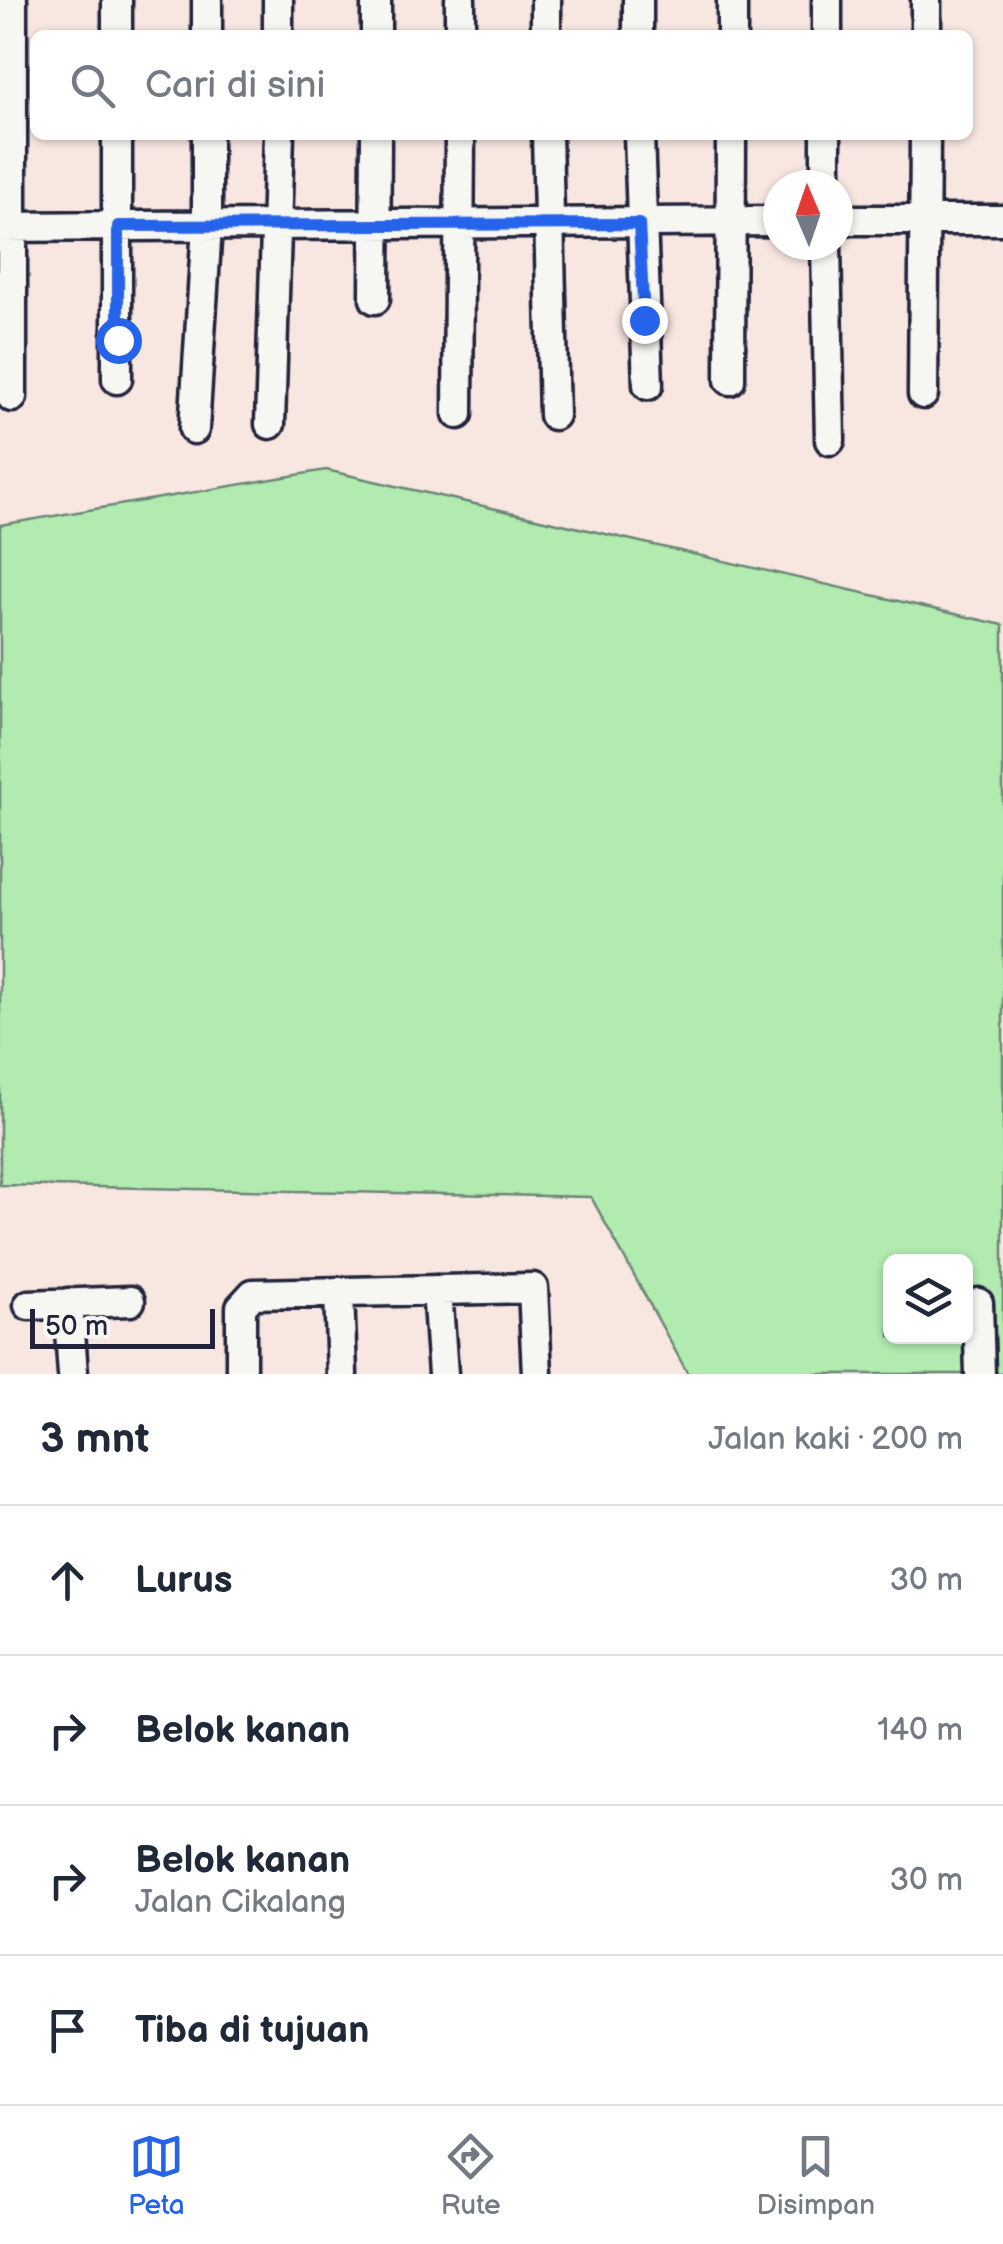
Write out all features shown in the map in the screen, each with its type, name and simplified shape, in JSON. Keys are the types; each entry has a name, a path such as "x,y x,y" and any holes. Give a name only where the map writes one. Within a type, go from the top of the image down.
{"street":[{"path":"12,0 6,227 12,397"},
{"path":"118,0 118,30"},
{"path":"207,0 207,30"},
{"path":"278,0 278,30"},
{"path":"376,0 376,30"},
{"path":"460,0 460,30"},
{"path":"546,0 546,30"},
{"path":"638,0 638,30"},
{"path":"732,0 732,30"},
{"path":"827,0 827,30"},
{"path":"926,0 926,30"},
{"path":"118,140 118,378"},
{"path":"194,429 207,226 207,140"},
{"path":"270,424 279,222 278,140"},
{"path":"375,300 376,140"},
{"path":"458,414 460,140"},
{"path":"547,140 554,415"},
{"path":"639,140 639,224 648,385"},
{"path":"730,380 732,140"},
{"path":"826,140 826,170"},
{"path":"923,394 925,140"},
{"path":"6,227 763,220"},
{"path":"853,220 1003,220"},
{"path":"826,260 830,440"},
{"path":"241,1374 241,1307 246,1298 533,1288 537,1374"},
{"path":"438,1290 443,1374"},
{"path":"339,1292 342,1374"},
{"path":"29,1305 130,1301"},
{"path":"978,1303 980,1374"},
{"path":"68,1304 73,1374"}],"green space":[{"path":"326,470 1003,625 1003,1374 688,1374 591,1197 0,1185 0,525"}],"route":[{"path":"118,340 118,226 279,222 639,224 644,320"}]}
